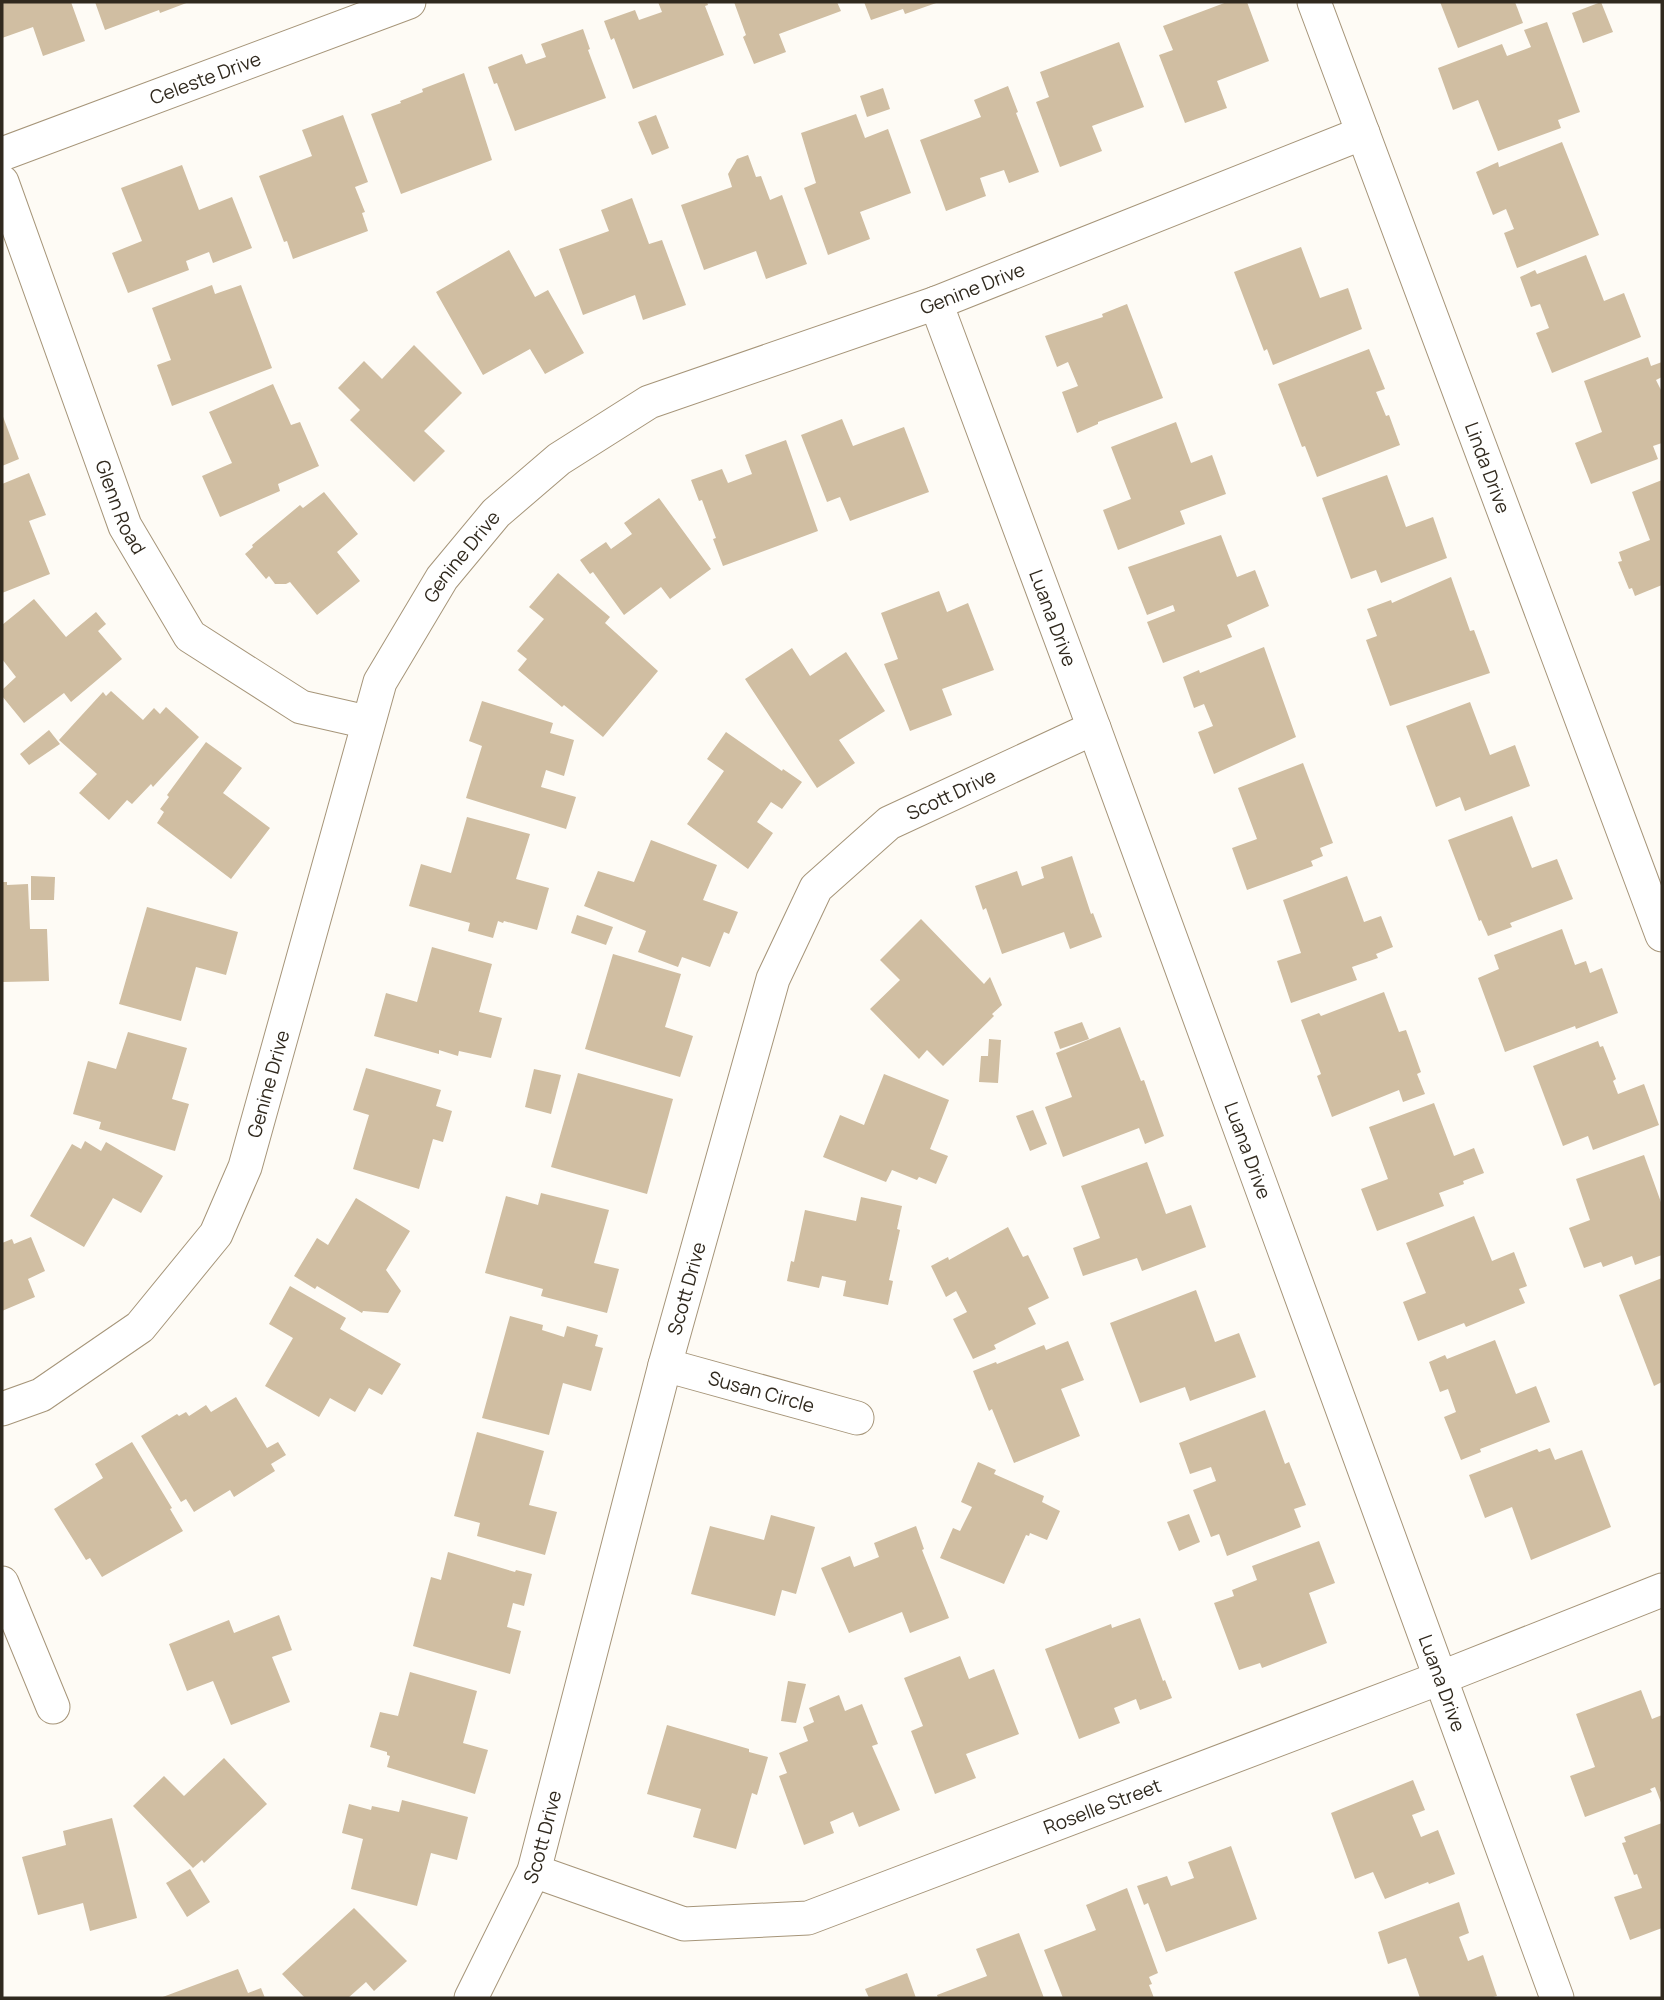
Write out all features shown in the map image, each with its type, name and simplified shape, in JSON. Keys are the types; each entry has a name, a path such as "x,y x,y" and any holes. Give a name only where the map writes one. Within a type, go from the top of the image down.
{"street":[{"name":"Celeste Drive","path":"2,153 409,2"},
{"name":"Linda Drive","path":"1314,2 1662,934"},
{"name":"Genine Drive","path":"2,1409 41,1395 140,1327 216,1234 246,1167 380,682 442,578 496,513 559,458 649,402 936,303 1363,133"},
{"name":"Glenn Road","path":"2,182 125,526 190,636 301,707 368,722"},
{"name":"Luana Drive","path":"936,303 1094,728 1557,1998"},
{"name":"Scott Drive","path":"471,1998 534,1871 665,1365 773,979 816,888 889,823 1094,728"},
{"name":"Susan Circle","path":"665,1365 857,1418"},
{"path":"2,1583 53,1707"},
{"name":"Roselle Street","path":"534,1871 684,1924 807,1918 1440,1678 1662,1590"}],"building":[{"path":"2,2 71,2 85,41 43,56 33,27 2,38"},
{"path":"95,2 189,2 105,30"},
{"path":"658,2 707,2 708,5 705,6 724,55 633,89 614,38 611,40 604,21 635,10 639,20 662,12"},
{"path":"734,2 837,2 841,11 779,34 786,52 754,64 743,37 746,35"},
{"path":"864,2 939,2 905,14 903,9 871,20"},
{"path":"1227,2 1247,2 1269,61 1217,81 1227,108 1185,123 1159,55 1173,50 1163,26"},
{"path":"1440,2 1515,2 1523,23 1458,48"},
{"path":"1601,2 1613,32 1583,43 1572,13"},
{"path":"1547,22 1580,112 1558,120 1561,128 1498,151 1478,100 1453,110 1438,68 1502,44 1507,56 1531,47 1524,30"},
{"path":"583,29 606,98 515,131 488,67 522,54 526,64 546,57 541,44"},
{"path":"1119,42 1144,107 1092,126 1102,151 1060,167 1036,102 1049,97 1040,72"},
{"path":"464,73 492,160 401,194 371,114 401,103 400,101 423,92 422,89"},
{"path":"1008,86 1039,172 1009,183 1004,170 980,178 986,196 946,211 920,140 981,117 974,100"},
{"path":"883,88 890,109 867,117 860,96"},
{"path":"856,114 865,138 888,129 911,193 860,212 870,239 828,255 804,188 816,183 801,133"},
{"path":"343,115 368,182 355,187 365,212 362,213 368,231 293,259 259,176 312,156 302,130"},
{"path":"656,115 669,148 652,155 638,122"},
{"path":"1562,142 1599,235 1517,268 1504,233 1514,229 1506,209 1493,215 1476,172 1498,162 1499,167"},
{"path":"748,155 756,177 761,176 770,200 782,195 807,264 766,279 756,251 704,270 681,205 732,187 728,174 737,159"},
{"path":"182,165 199,210 232,197 252,248 213,263 209,252 186,261 189,270 128,293 112,253 142,241 121,188"},
{"path":"632,198 649,244 662,240 686,305 643,320 635,295 583,315 559,249 609,231 601,210"},
{"path":"1301,247 1320,298 1348,288 1362,329 1273,365 1267,349 1264,351 1234,272"},
{"path":"509,250 535,297 548,290 584,353 545,374 530,349 483,375 436,292"},
{"path":"1586,255 1604,301 1624,293 1641,337 1552,373 1536,333 1549,328 1540,304 1531,307 1520,277 1535,270 1537,274"},
{"path":"212,285 215,294 241,285 272,368 172,406 157,365 171,360 152,308"},
{"path":"1127,304 1163,398 1098,422 1077,433 1062,392 1078,386 1068,362 1057,367 1045,336 1103,317 1102,314"},
{"path":"414,345 462,393 424,431 445,451 414,482 350,420 360,410 338,388 364,361 382,379"},
{"path":"1369,349 1385,389 1376,392 1386,416 1389,415 1400,445 1317,477 1305,446 1302,447 1278,384"},
{"path":"1648,357 1651,366 1662,362 1662,377 1656,380 1662,392 1662,443 1653,446 1658,459 1591,484 1575,443 1602,432 1584,381"},
{"path":"273,384 291,425 300,422 319,466 278,484 280,491 220,517 202,476 232,463 209,412"},
{"path":"2,414 19,459 2,466"},
{"path":"842,419 853,446 904,427 929,492 850,521 840,497 827,502 801,435"},
{"path":"1176,422 1191,463 1212,455 1226,494 1180,511 1185,524 1118,550 1103,510 1131,499 1111,447"},
{"path":"786,440 818,531 723,566 702,500 699,501 691,480 722,469 728,483 752,474 745,455"},
{"path":"29,473 46,515 29,521 50,574 2,593 2,484"},
{"path":"1387,475 1406,527 1433,517 1447,558 1381,583 1376,570 1351,579 1322,498"},
{"path":"1662,480 1662,585 1635,596 1632,588 1629,589 1618,562 1622,561 1619,552 1650,540 1632,492"},
{"path":"324,492 358,534 337,552 360,581 317,615 290,582 275,584 269,576 266,579 245,554 300,505 303,508"},
{"path":"659,498 711,569 670,599 661,587 624,615 593,572 590,574 580,560 606,542 611,549 632,534 624,523"},
{"path":"1221,535 1237,577 1255,570 1269,606 1227,625 1232,637 1163,663 1147,622 1175,611 1173,605 1147,615 1128,567"},
{"path":"558,573 610,617 605,623 658,671 603,737 518,670 527,659 517,651 544,619 529,607"},
{"path":"1451,577 1470,631 1474,630 1490,673 1390,706 1366,640 1377,636 1367,609 1391,600 1392,603"},
{"path":"939,591 947,612 968,603 994,670 942,689 952,715 910,731 884,664 898,659 881,613"},
{"path":"34,599 66,637 96,612 106,624 98,631 122,659 71,702 64,693 24,723 2,696 2,690 16,677 2,659 2,625"},
{"path":"1264,647 1296,737 1214,774 1198,732 1213,726 1204,704 1194,708 1183,677 1199,670 1200,673"},
{"path":"792,648 810,676 846,652 885,711 839,740 855,763 817,788 745,679"},
{"path":"111,691 143,720 154,708 160,714 166,707 199,737 153,787 151,784 132,804 127,800 109,820 79,793 97,774 59,740 103,692 106,696"},
{"path":"482,701 553,723 550,733 574,740 564,776 546,770 541,787 576,797 566,829 466,798 482,746 469,741"},
{"path":"1470,702 1490,755 1515,745 1530,786 1465,811 1460,797 1436,807 1406,726"},
{"path":"49,730 60,744 29,765 20,754"},
{"path":"726,732 802,782 782,809 771,802 757,822 773,833 748,869 687,824 724,771 707,759"},
{"path":"206,742 242,768 223,793 270,828 231,879 157,823 164,812 160,809 169,797 167,795"},
{"path":"1303,763 1333,843 1320,848 1323,856 1311,861 1313,866 1247,890 1232,848 1257,839 1238,788"},
{"path":"1512,816 1532,868 1557,859 1573,899 1510,923 1512,927 1488,936 1481,920 1479,921 1448,840"},
{"path":"467,817 530,834 516,879 549,888 537,930 498,921 493,938 468,931 470,923 409,906 421,864 451,873"},
{"path":"651,840 717,865 703,900 738,912 729,934 724,932 710,967 682,957 678,967 638,952 646,931 584,906 598,871 634,882"},
{"path":"1072,856 1091,914 1093,913 1102,937 1070,949 1064,932 1002,954 986,908 983,910 975,886 1017,871 1022,886 1044,878 1041,867"},
{"path":"31,876 55,877 54,900 31,900"},
{"path":"1347,876 1364,922 1381,916 1393,947 1376,954 1378,958 1352,967 1357,980 1291,1003 1277,961 1301,953 1283,900"},
{"path":"2,882 7,882 7,885 28,884 30,929 47,929 49,981 2,982"},
{"path":"147,907 238,932 226,975 196,967 181,1021 119,1004"},
{"path":"577,915 613,927 606,945 571,933"},
{"path":"921,919 984,984 990,977 1002,1005 943,1066 927,1050 919,1059 870,1009 900,980 880,960"},
{"path":"1562,929 1575,965 1586,961 1590,973 1602,968 1618,1013 1505,1052 1478,978 1499,969 1494,955"},
{"path":"432,947 492,964 479,1012 502,1018 491,1058 459,1051 458,1056 439,1050 439,1054 374,1036 386,993 417,1002"},
{"path":"613,954 681,974 665,1027 693,1036 680,1077 585,1049"},
{"path":"1384,992 1399,1032 1406,1030 1421,1072 1417,1074 1425,1094 1403,1102 1399,1090 1332,1117 1317,1076 1321,1074 1301,1020 1319,1013 1321,1016"},
{"path":"1082,1022 1089,1039 1060,1049 1054,1032"},
{"path":"1120,1027 1141,1081 1144,1080 1164,1136 1145,1144 1139,1128 1063,1157 1045,1107 1072,1097 1056,1053"},
{"path":"128,1032 187,1048 172,1099 189,1104 175,1151 99,1129 101,1122 73,1114 88,1061 116,1069"},
{"path":"989,1039 1001,1040 998,1083 979,1082 981,1056 988,1056"},
{"path":"1598,1041 1600,1047 1603,1046 1616,1079 1613,1081 1618,1094 1644,1084 1659,1125 1593,1150 1588,1136 1563,1146 1533,1066"},
{"path":"366,1068 441,1090 436,1106 452,1111 443,1142 433,1139 419,1189 353,1169 369,1115 353,1110"},
{"path":"534,1069 561,1075 551,1114 525,1107"},
{"path":"578,1073 673,1099 647,1194 551,1167"},
{"path":"884,1074 949,1100 930,1149 948,1156 936,1184 892,1170 886,1182 823,1157 840,1115 864,1125"},
{"path":"1434,1103 1454,1156 1474,1148 1484,1173 1439,1193 1444,1206 1377,1231 1361,1189 1388,1179 1369,1127"},
{"path":"1033,1110 1047,1144 1030,1151 1016,1116"},
{"path":"85,1141 101,1151 106,1142 163,1176 141,1213 113,1198 84,1247 30,1216 72,1144 81,1149"},
{"path":"1644,1155 1662,1205 1662,1255 1635,1265 1632,1256 1603,1267 1601,1262 1584,1268 1569,1228 1590,1220 1576,1179"},
{"path":"1147,1162 1166,1214 1191,1205 1206,1247 1142,1271 1137,1258 1083,1276 1073,1248 1100,1238 1081,1186"},
{"path":"541,1193 609,1210 594,1263 619,1269 607,1313 541,1296 543,1289 485,1273 506,1196 538,1205"},
{"path":"861,1197 902,1206 897,1229 900,1230 889,1280 893,1281 888,1305 843,1296 846,1281 822,1276 819,1288 787,1281 791,1261 794,1262 805,1210 856,1221"},
{"path":"356,1198 410,1231 386,1270 401,1291 388,1313 362,1313 317,1286 315,1289 294,1276 317,1238 328,1245"},
{"path":"1474,1216 1492,1261 1514,1252 1527,1286 1519,1289 1525,1303 1466,1327 1464,1323 1418,1341 1403,1302 1426,1293 1406,1243"},
{"path":"1008,1227 1023,1257 1028,1255 1049,1298 1028,1308 1036,1324 994,1345 996,1349 973,1359 953,1319 967,1312 956,1291 946,1297 931,1266 948,1257 949,1260"},
{"path":"31,1237 45,1271 28,1279 35,1297 2,1311 2,1243 12,1239 14,1244"},
{"path":"1662,1278 1662,1382 1654,1386 1619,1295"},
{"path":"290,1286 346,1318 340,1329 401,1364 382,1395 369,1388 355,1412 330,1398 319,1417 265,1386 293,1338 269,1324"},
{"path":"1196,1290 1215,1342 1239,1333 1256,1377 1190,1401 1185,1387 1140,1403 1110,1323"},
{"path":"510,1316 543,1325 542,1330 564,1337 567,1326 598,1335 595,1346 603,1348 591,1391 563,1383 549,1435 482,1418"},
{"path":"1495,1340 1516,1394 1536,1386 1550,1422 1480,1449 1481,1452 1461,1460 1444,1417 1456,1412 1448,1389 1440,1392 1429,1362 1445,1355 1447,1359"},
{"path":"1068,1341 1084,1380 1061,1389 1080,1436 1014,1463 973,1371 1044,1345 1046,1350"},
{"path":"236,1397 267,1448 278,1442 286,1455 271,1464 275,1471 234,1497 230,1490 194,1512 186,1499 181,1502 141,1436 177,1414 179,1416 186,1412 189,1416 206,1405 211,1412"},
{"path":"1265,1410 1285,1464 1289,1462 1306,1505 1294,1509 1301,1527 1227,1556 1219,1534 1211,1537 1193,1490 1216,1481 1211,1467 1190,1474 1179,1443"},
{"path":"477,1432 544,1451 529,1505 557,1512 545,1555 477,1536 480,1523 454,1516"},
{"path":"132,1442 183,1531 102,1577 90,1558 86,1560 54,1509 103,1478 95,1464"},
{"path":"1550,1448 1555,1460 1582,1450 1611,1527 1531,1560 1512,1507 1485,1518 1469,1475 1537,1449 1539,1452"},
{"path":"978,1462 996,1470 994,1474 1044,1496 1042,1502 1060,1511 1047,1540 1030,1533 1029,1536 1026,1535 1004,1584 940,1558 953,1528 960,1531 972,1507 961,1502"},
{"path":"1189,1514 1200,1542 1179,1551 1167,1522"},
{"path":"771,1515 815,1527 796,1594 782,1590 775,1616 691,1594 710,1526 764,1540"},
{"path":"916,1526 924,1549 922,1550 949,1618 910,1633 902,1612 849,1633 821,1568 850,1556 854,1567 879,1557 874,1543"},
{"path":"1319,1541 1335,1583 1309,1593 1327,1643 1262,1668 1260,1663 1239,1670 1214,1603 1234,1596 1232,1590 1257,1580 1252,1566"},
{"path":"448,1552 515,1572 516,1570 532,1574 524,1606 513,1603 507,1627 521,1631 510,1674 413,1646 431,1577 441,1580"},
{"path":"279,1615 292,1650 272,1657 290,1702 231,1725 213,1681 187,1691 169,1644 229,1620 234,1633"},
{"path":"1140,1618 1172,1698 1140,1710 1136,1699 1114,1708 1120,1723 1079,1739 1045,1649 1111,1624 1112,1628"},
{"path":"960,1656 969,1679 994,1669 1019,1734 966,1754 976,1778 935,1794 911,1731 923,1726 904,1678"},
{"path":"410,1672 477,1691 463,1743 488,1750 475,1794 387,1767 390,1756 387,1752 370,1747 380,1712 398,1716"},
{"path":"788,1681 806,1684 796,1723 781,1721"},
{"path":"1641,1690 1652,1719 1662,1715 1662,1805 1655,1787 1650,1789 1652,1792 1585,1817 1570,1776 1595,1767 1576,1714"},
{"path":"839,1695 845,1711 862,1704 878,1744 872,1746 900,1810 859,1827 853,1812 830,1822 834,1833 804,1845 779,1776 787,1773 779,1753 808,1741 803,1727 814,1722 809,1708"},
{"path":"667,1725 768,1757 757,1795 752,1793 736,1849 693,1837 701,1809 647,1794"},
{"path":"224,1758 267,1804 204,1863 202,1860 193,1868 133,1806 164,1776 184,1796"},
{"path":"1413,1780 1425,1810 1412,1815 1421,1837 1438,1830 1455,1874 1385,1899 1373,1872 1355,1879 1331,1813"},
{"path":"402,1800 468,1817 457,1860 431,1853 417,1906 351,1889 363,1839 342,1833 349,1804 371,1810 372,1806 399,1812"},
{"path":"112,1818 137,1918 90,1931 83,1903 38,1915 22,1857 66,1845 63,1831"},
{"path":"1662,1823 1662,1928 1630,1940 1614,1897 1642,1888 1622,1843 1626,1842 1624,1837"},
{"path":"1231,1846 1257,1919 1166,1952 1148,1903 1144,1905 1137,1886 1167,1876 1171,1886 1194,1878 1188,1862"},
{"path":"190,1869 210,1902 187,1917 166,1883"},
{"path":"1127,1888 1158,1973 1149,1977 1154,1998 1063,1998 1044,1950 1096,1930 1086,1905"},
{"path":"1459,1902 1469,1933 1459,1937 1468,1961 1483,1955 1497,1996 1420,1998 1406,1958 1388,1964 1378,1932"},
{"path":"354,1908 407,1961 374,1991 366,1982 348,1998 305,1998 282,1974"},
{"path":"1019,1933 1044,1998 938,1998 937,1995 987,1976 976,1949"},
{"path":"238,1969 248,1993 261,1988 265,1998 160,1998"},
{"path":"907,1973 916,1998 869,1998 865,1989"}]}
